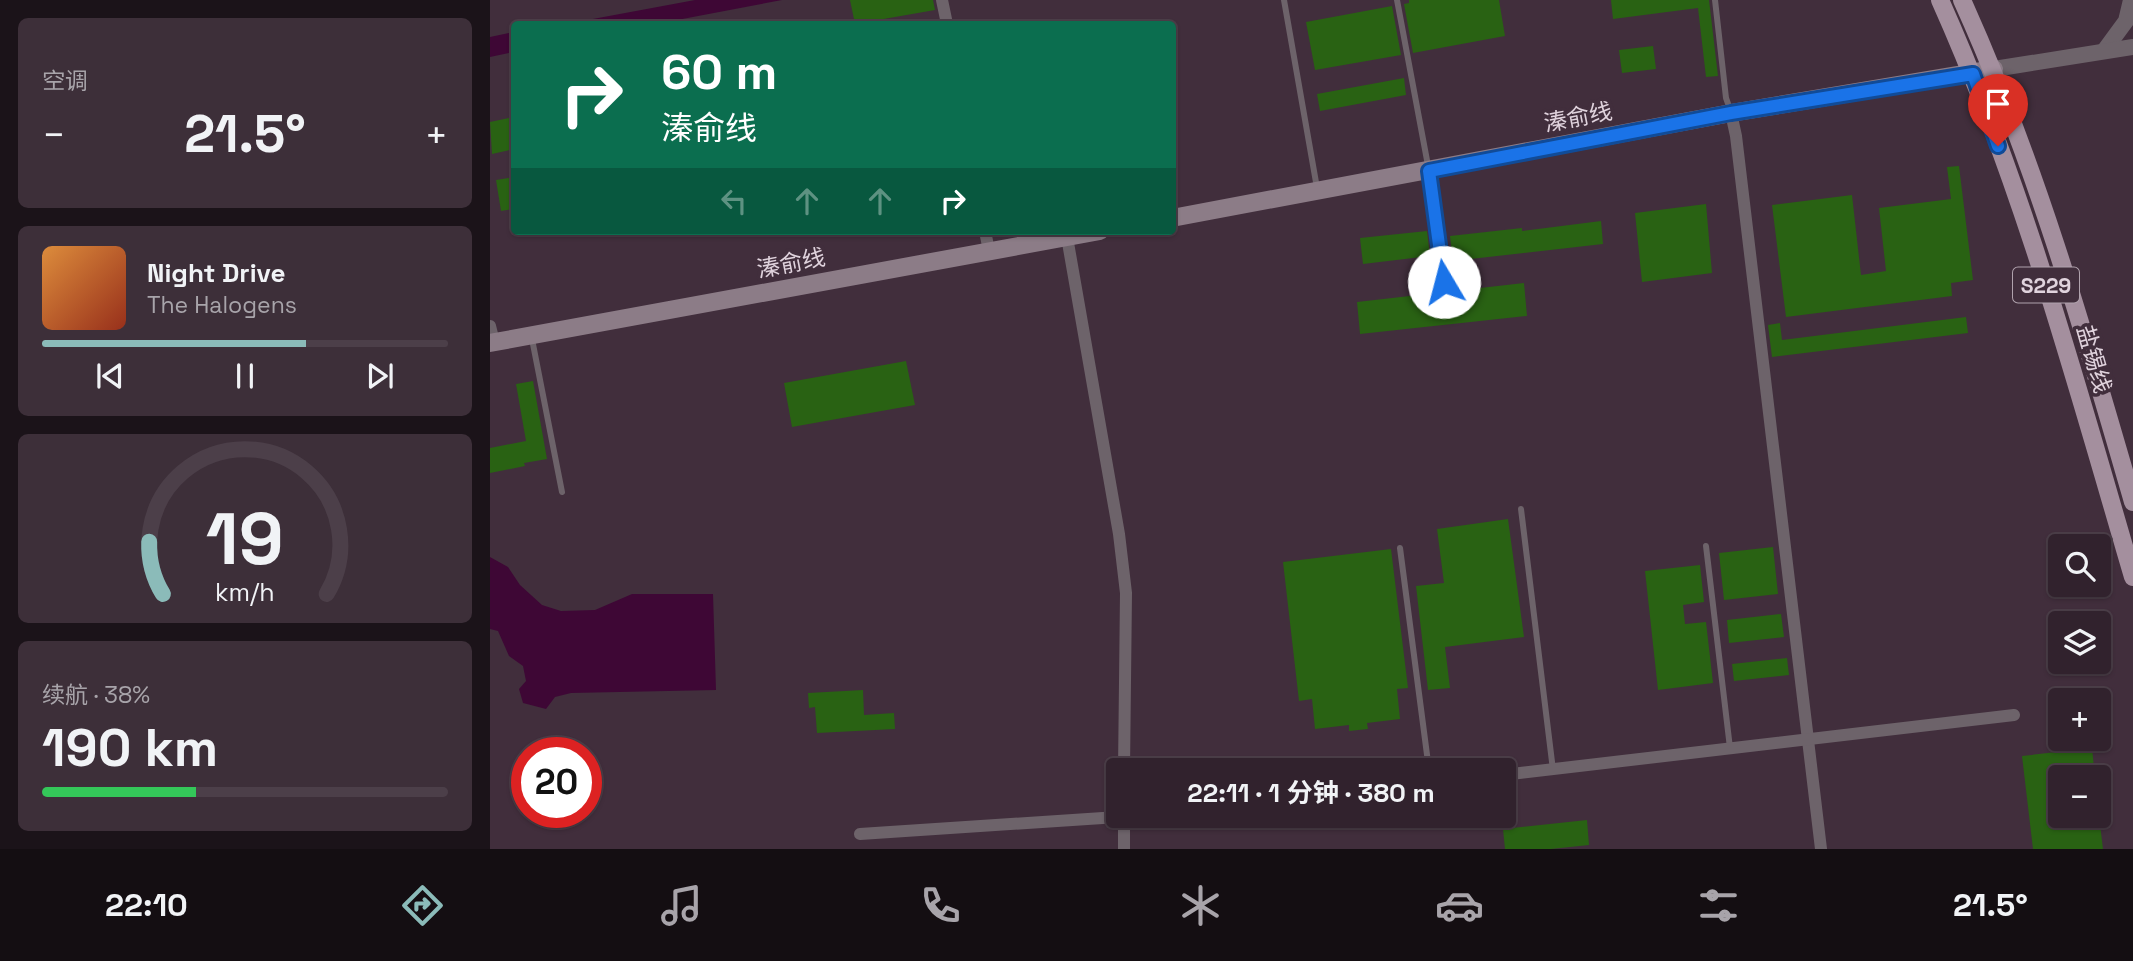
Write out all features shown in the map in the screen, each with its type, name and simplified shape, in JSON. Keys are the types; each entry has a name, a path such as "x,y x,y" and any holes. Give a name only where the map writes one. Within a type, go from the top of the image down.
{"main road":[{"name":"盐锡线","path":"1940,0 1973,74 2056,315 2133,577"},
{"name":"盐锡线","path":"1962,0 1994,69 2077,309 2133,502"},
{"name":"溱俞线","path":"1176,217 1731,113 1994,69"},
{"name":"溱俞线","path":"491,337 531,335 989,251 1062,235"}],"street":[{"path":"942,0 946,21"},
{"path":"2104,51 2126,21 2131,0"},
{"path":"1994,69 2133,47"},
{"path":"1731,113 1736,136 1821,849"},
{"path":"986,235 989,251"},
{"path":"1067,235 1123,570 1124,758"},
{"path":"1516,774 2014,715"},
{"path":"860,834 1106,817"},
{"path":"1124,828 1124,849"}],"lane":[{"path":"1284,0 1318,191"},
{"path":"1397,0 1429,171 1444,282"},
{"path":"1715,0 1726,98 1731,113"},
{"path":"531,335 562,492"},
{"path":"1521,509 1553,770"},
{"path":"1706,546 1730,748"},
{"path":"1400,548 1427,758"}],"shaded area":[{"path":"695,0 782,0 672,21 582,21"},
{"path":"511,33 511,53 490,57 490,37"},
{"path":"490,557 508,567 520,585 542,605 561,611 595,610 632,594 713,594 716,690 571,693 555,697 546,709 523,703 519,689 526,681 523,666 509,656 498,631 490,629"}],"building":[{"path":"850,0 933,0 935,10 872,21 854,21"},
{"path":"1409,0 1499,0 1505,36 1413,53 1404,4 1409,3"},
{"path":"1611,0 1709,0 1718,76 1706,77 1698,8 1613,19"},
{"path":"1392,6 1401,55 1315,70 1306,22"},
{"path":"1653,46 1656,69 1622,73 1619,50"},
{"path":"1404,78 1406,95 1320,111 1317,94"},
{"path":"511,118 511,150 492,154 490,122"},
{"path":"1959,166 1973,280 1951,283 1952,296 1786,317 1772,205 1852,195 1861,275 1886,271 1879,208 1951,199 1947,167"},
{"path":"511,178 511,209 501,211 496,180"},
{"path":"1706,204 1712,273 1642,282 1635,213"},
{"path":"1601,221 1603,244 1453,261 1450,236 1522,228 1522,231"},
{"path":"1427,231 1430,256 1363,264 1360,238"},
{"path":"1524,283 1527,316 1360,334 1357,302"},
{"path":"1966,317 1968,333 1772,357 1768,325 1780,323 1782,340"},
{"path":"906,361 915,405 792,427 784,383"},
{"path":"533,381 547,459 490,473 490,448 526,441 516,384"},
{"path":"1508,519 1524,637 1445,647 1450,688 1428,690 1416,586 1444,583 1437,529"},
{"path":"1773,547 1778,594 1724,600 1719,553"},
{"path":"1391,549 1408,688 1397,689 1400,719 1367,723 1368,729 1349,731 1349,725 1315,729 1312,699 1299,701 1283,562"},
{"path":"1700,565 1704,602 1683,605 1685,624 1706,622 1713,683 1658,690 1645,571"},
{"path":"1781,614 1784,637 1729,643 1727,620"},
{"path":"1787,658 1789,675 1734,681 1732,664"},
{"path":"863,690 864,715 894,713 895,729 817,733 815,707 809,708 808,693"},
{"path":"2092,751 2094,765 2048,765 2048,828 2100,828 2103,849 2033,849 2022,756"},
{"path":"1587,820 1589,845 1551,849 1505,849 1503,829"}],"route":[{"path":"1444,282 1429,171 1731,113 1973,74 1998,146"}]}
